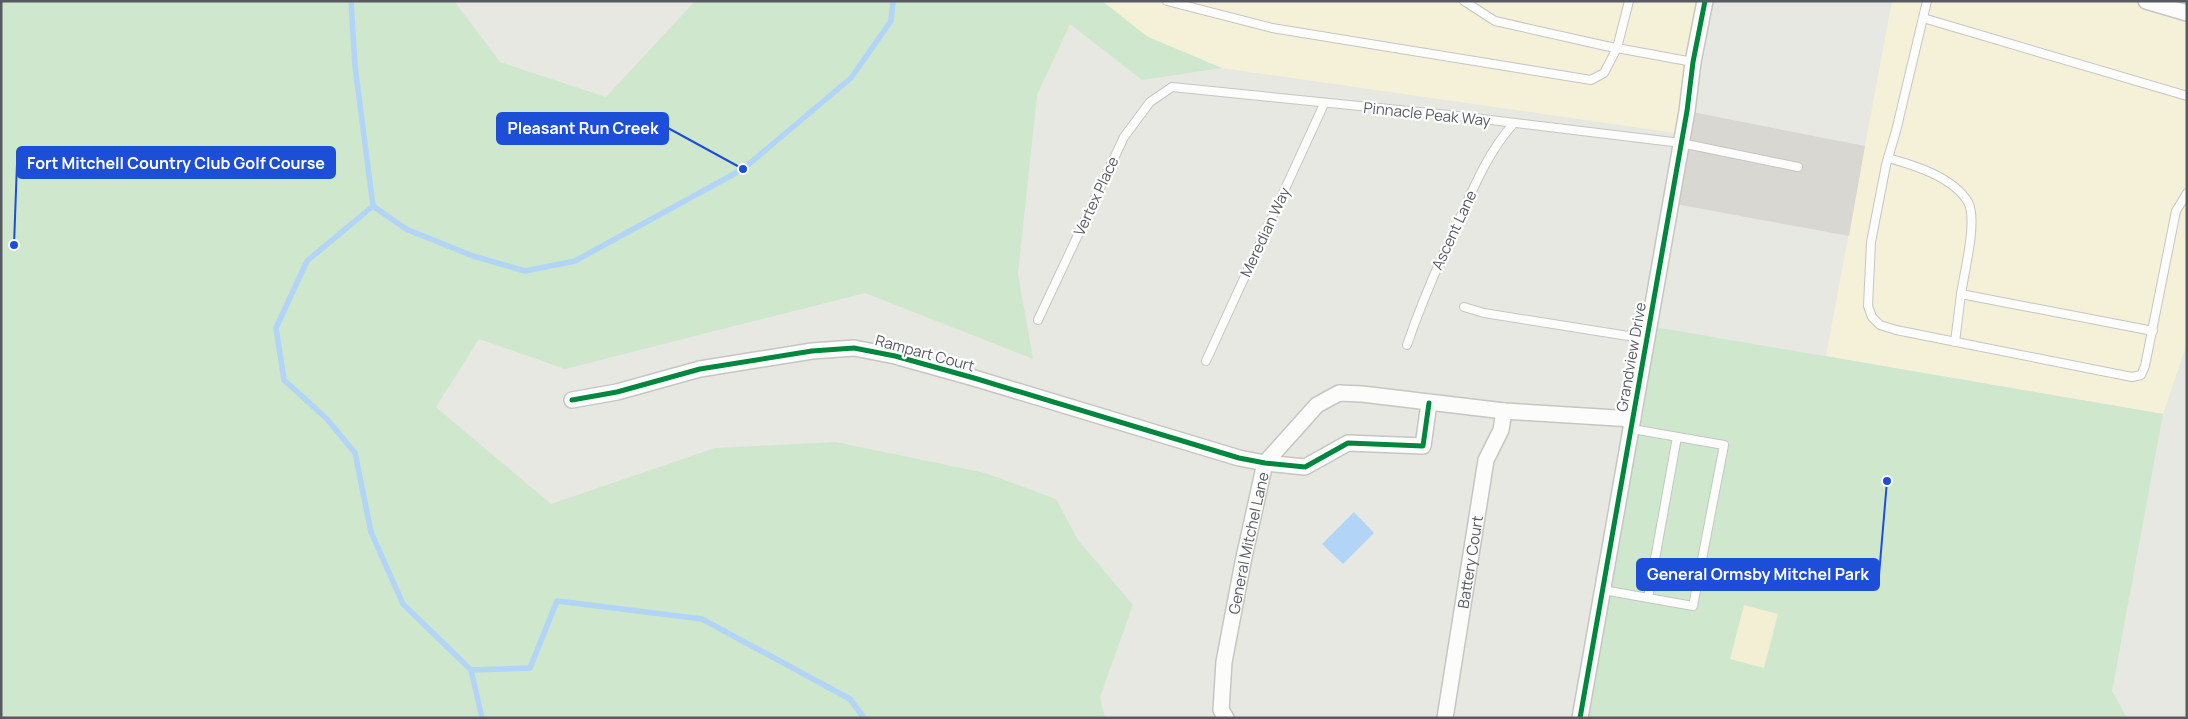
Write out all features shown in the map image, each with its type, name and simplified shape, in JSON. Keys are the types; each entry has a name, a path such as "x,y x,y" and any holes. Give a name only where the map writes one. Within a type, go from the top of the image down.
{"street":[{"name":"Grandview Drive","path":"1580,718 1681,143 1693,62 1706,1"},
{"path":"2146,1 2187,13"},
{"name":"Rampart Court","path":"572,400 616,392 700,369 812,351 854,348 895,356 974,378 1239,458 1265,464 1305,467 1348,443 1423,446 1429,403"},
{"name":"General Mitchel Lane","path":"1226,718 1221,710 1224,662 1243,562 1265,464 1317,405 1340,393 1362,394 1429,403 1632,424"},
{"name":"Battery Court","path":"1445,718 1486,460 1501,430 1504,411"}],"lane":[{"path":"1167,1 1272,28 1591,80 1604,73 1617,48 1629,1"},
{"path":"1464,1 1495,21 1617,48 1693,62"},
{"path":"1927,1 1888,158 1871,242 1868,306 1872,317 1880,325 1954,342 2132,377 2141,375 2146,366 2176,211 2187,193"},
{"path":"1923,18 2187,96"},
{"name":"Pinnacle Peak Way","path":"1172,88 1514,123 1681,143 1798,168"},
{"name":"Vertex Place","path":"1038,320 1124,137 1150,102 1172,88"},
{"name":"Meredian Way","path":"1206,361 1324,104"},
{"name":"Ascent Lane","path":"1407,345 1423,296 1483,168 1495,146 1514,123"},
{"path":"1888,158 1914,165 1952,185 1968,203 1971,222 1954,342"},
{"path":"1961,294 2152,331"},
{"path":"1464,307 1484,313 1647,339"},
{"path":"1603,590 1693,606 1724,445 1677,437 1632,424"},
{"path":"1648,598 1677,437"}],"shaded area":[{"path":"1102,1 1705,1 1683,134 1222,68 1148,37"},
{"path":"1892,1 2146,1 2187,13 2187,343 2163,414 1826,356"},
{"path":"1687,111 1865,146 1849,236 1670,203"}],"green space":[{"path":"1,1 454,1 500,62 606,97 695,1 1102,1 1148,37 1222,68 1142,80 1070,24 1037,95 1018,274 1033,359 865,293 565,369 479,339 436,407 551,504 715,448 836,442 985,473 1056,499 1078,540 1133,605 1100,697 1105,718 1,718"},
{"path":"1649,326 2163,414 2112,691 2127,718 1580,718"}],"sand":[{"path":"1744,605 1778,614 1764,668 1730,659"}],"water":[{"path":"1354,512 1374,533 1343,564 1322,544"}],"waterway":[{"path":"351,1 355,66 373,206"},
{"path":"373,206 406,229 473,256 525,271 575,261 743,169 851,78 891,21 893,1"},
{"path":"373,206 307,261 276,328 284,380 327,419 355,453 371,532 403,604 471,670 482,718"},
{"path":"471,670 530,668 557,601 702,619 850,699 864,718"}],"cycle path":[{"path":"1580,718 1705,1"},
{"path":"572,400 617,392 700,369 812,351 854,348 895,356 974,378 1239,458 1305,467 1348,443 1423,446 1429,403"}],"place":[{"name":"Pleasant Run Creek","path":"743,169"},
{"name":"Fort Mitchell Country Club Golf Course","path":"14,245"},
{"name":"General Ormsby Mitchel Park","path":"1887,481"}]}
